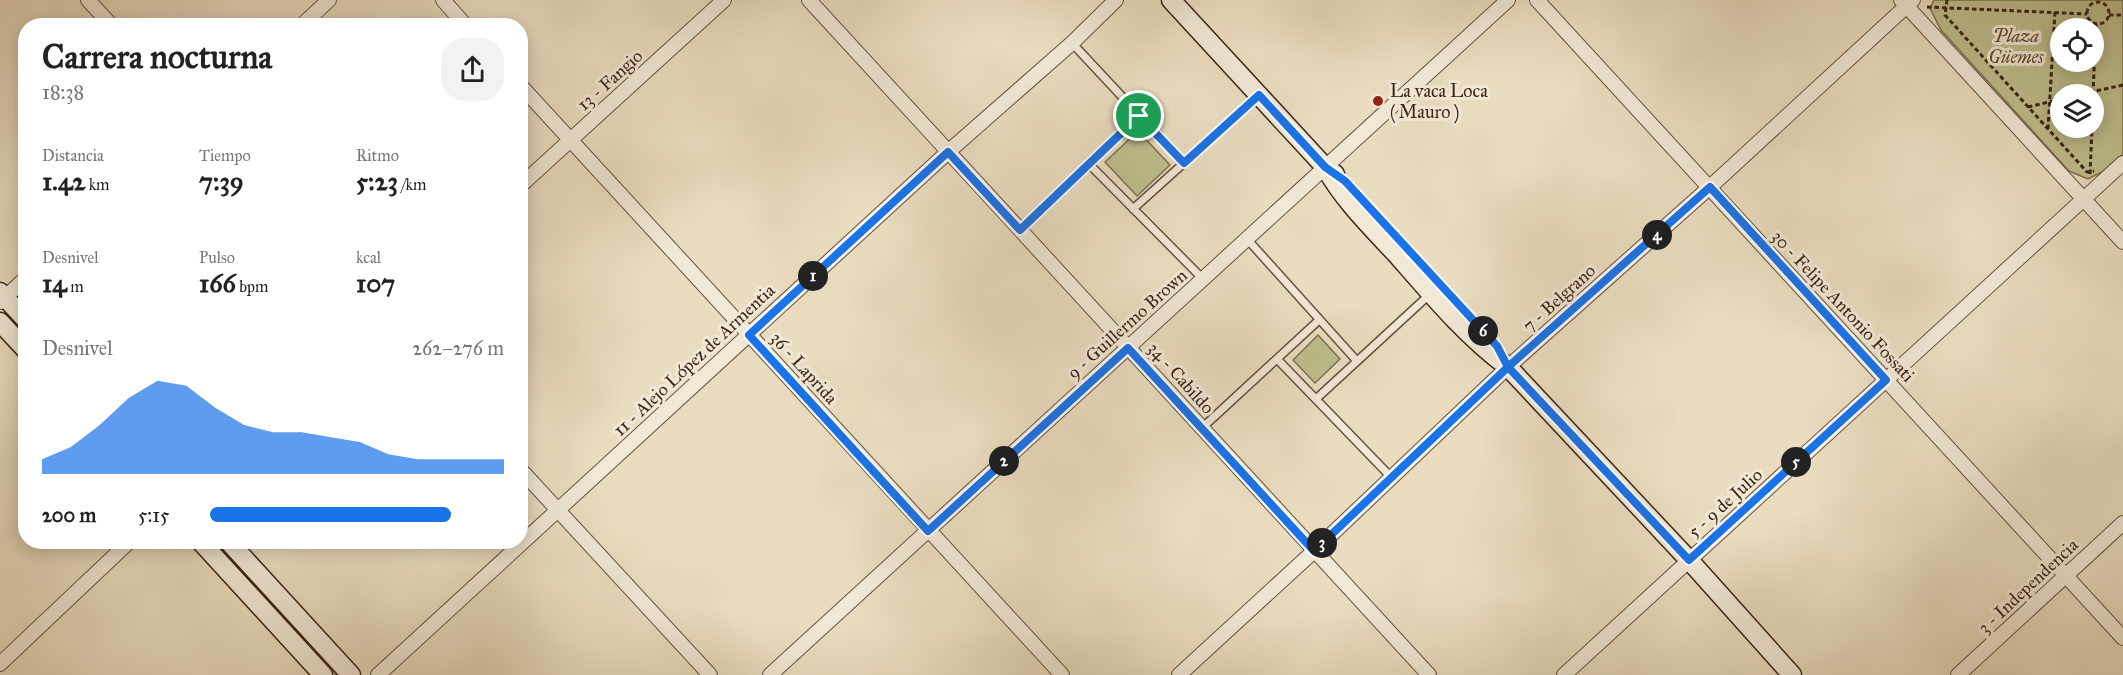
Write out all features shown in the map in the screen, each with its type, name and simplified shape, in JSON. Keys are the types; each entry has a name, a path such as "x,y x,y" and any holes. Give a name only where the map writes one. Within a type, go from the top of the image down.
{"street":[{"path":"88,0 105,18"},
{"path":"310,18 329,0"},
{"path":"443,0 459,18"},
{"name":"13 - Fangio","path":"528,179 724,0"},
{"name":"34 - Cabildo","path":"809,0 1429,675"},
{"name":"11 - Alejo López de Armentia","path":"528,538 948,152 1072,43 1116,0"},
{"path":"1171,0 1325,167 1345,181 1497,346 1508,367"},
{"name":"9 - Guillermo Brown","path":"770,675 1508,0"},
{"name":"30 - Felipe Antonio Fossati","path":"1537,0 2123,638"},
{"path":"1907,2 2123,242"},
{"name":"7 - Belgrano","path":"1179,675 1508,367 1710,187 1907,2"},
{"name":"36 - Laprida","path":"528,94 1062,675"},
{"name":"5 - 9 de Julio","path":"1564,675 2123,163"},
{"path":"1325,167 1338,190 1431,293 1490,354 1508,367 1689,560 1792,675"},
{"path":"18,284 2,297 18,312"},
{"path":"0,322 18,341"},
{"path":"528,478 710,675"},
{"name":"3 - Independencia","path":"1958,675 2123,523"},
{"path":"0,664 122,549"},
{"path":"207,549 323,675"},
{"path":"235,549 351,675"},
{"name":"11 - Alejo López de Armentia","path":"378,675 515,549"}],"lane":[{"path":"1072,43 1184,163"},
{"path":"1133,209 1259,95"},
{"path":"1020,230 1139,116"},
{"path":"1089,164 1203,279"},
{"path":"1247,238 1356,360"},
{"path":"1316,399 1431,293"},
{"path":"1202,429 1319,320"},
{"path":"1277,359 1391,477"}],"path":[{"path":"1947,0 1945,15 2087,172"},
{"path":"2088,18 2089,6 2097,1 2106,5 2109,15 2104,22"},
{"path":"1907,2 1945,8 2087,14"},
{"path":"2048,129 2055,12"},
{"path":"2109,15 2123,15"},
{"path":"2104,90 2123,85"},
{"path":"2028,107 2049,102"},
{"path":"2084,199 2090,172 2092,138"}],"green space":[{"name":"Plaza Güemes","path":"1934,0 2123,0 2123,154 2104,171 2088,179 2069,171 1941,30 1930,8"},
{"path":"1138,131 1170,165 1137,196 1105,162"},
{"path":"1318,335 1340,359 1315,383 1293,360"},
{"path":"219,549 225,549 342,675 336,675"}],"place":[{"name":"La vaca Loca ( Mauro )","path":"1378,101"}],"route":[{"path":"1139,116 1020,230 948,152 749,335 928,531 1128,348 1314,551 1508,367 1710,187 1886,380 1689,560 1508,367 1497,346 1345,181 1325,167 1259,95 1184,163 1139,116"}]}
